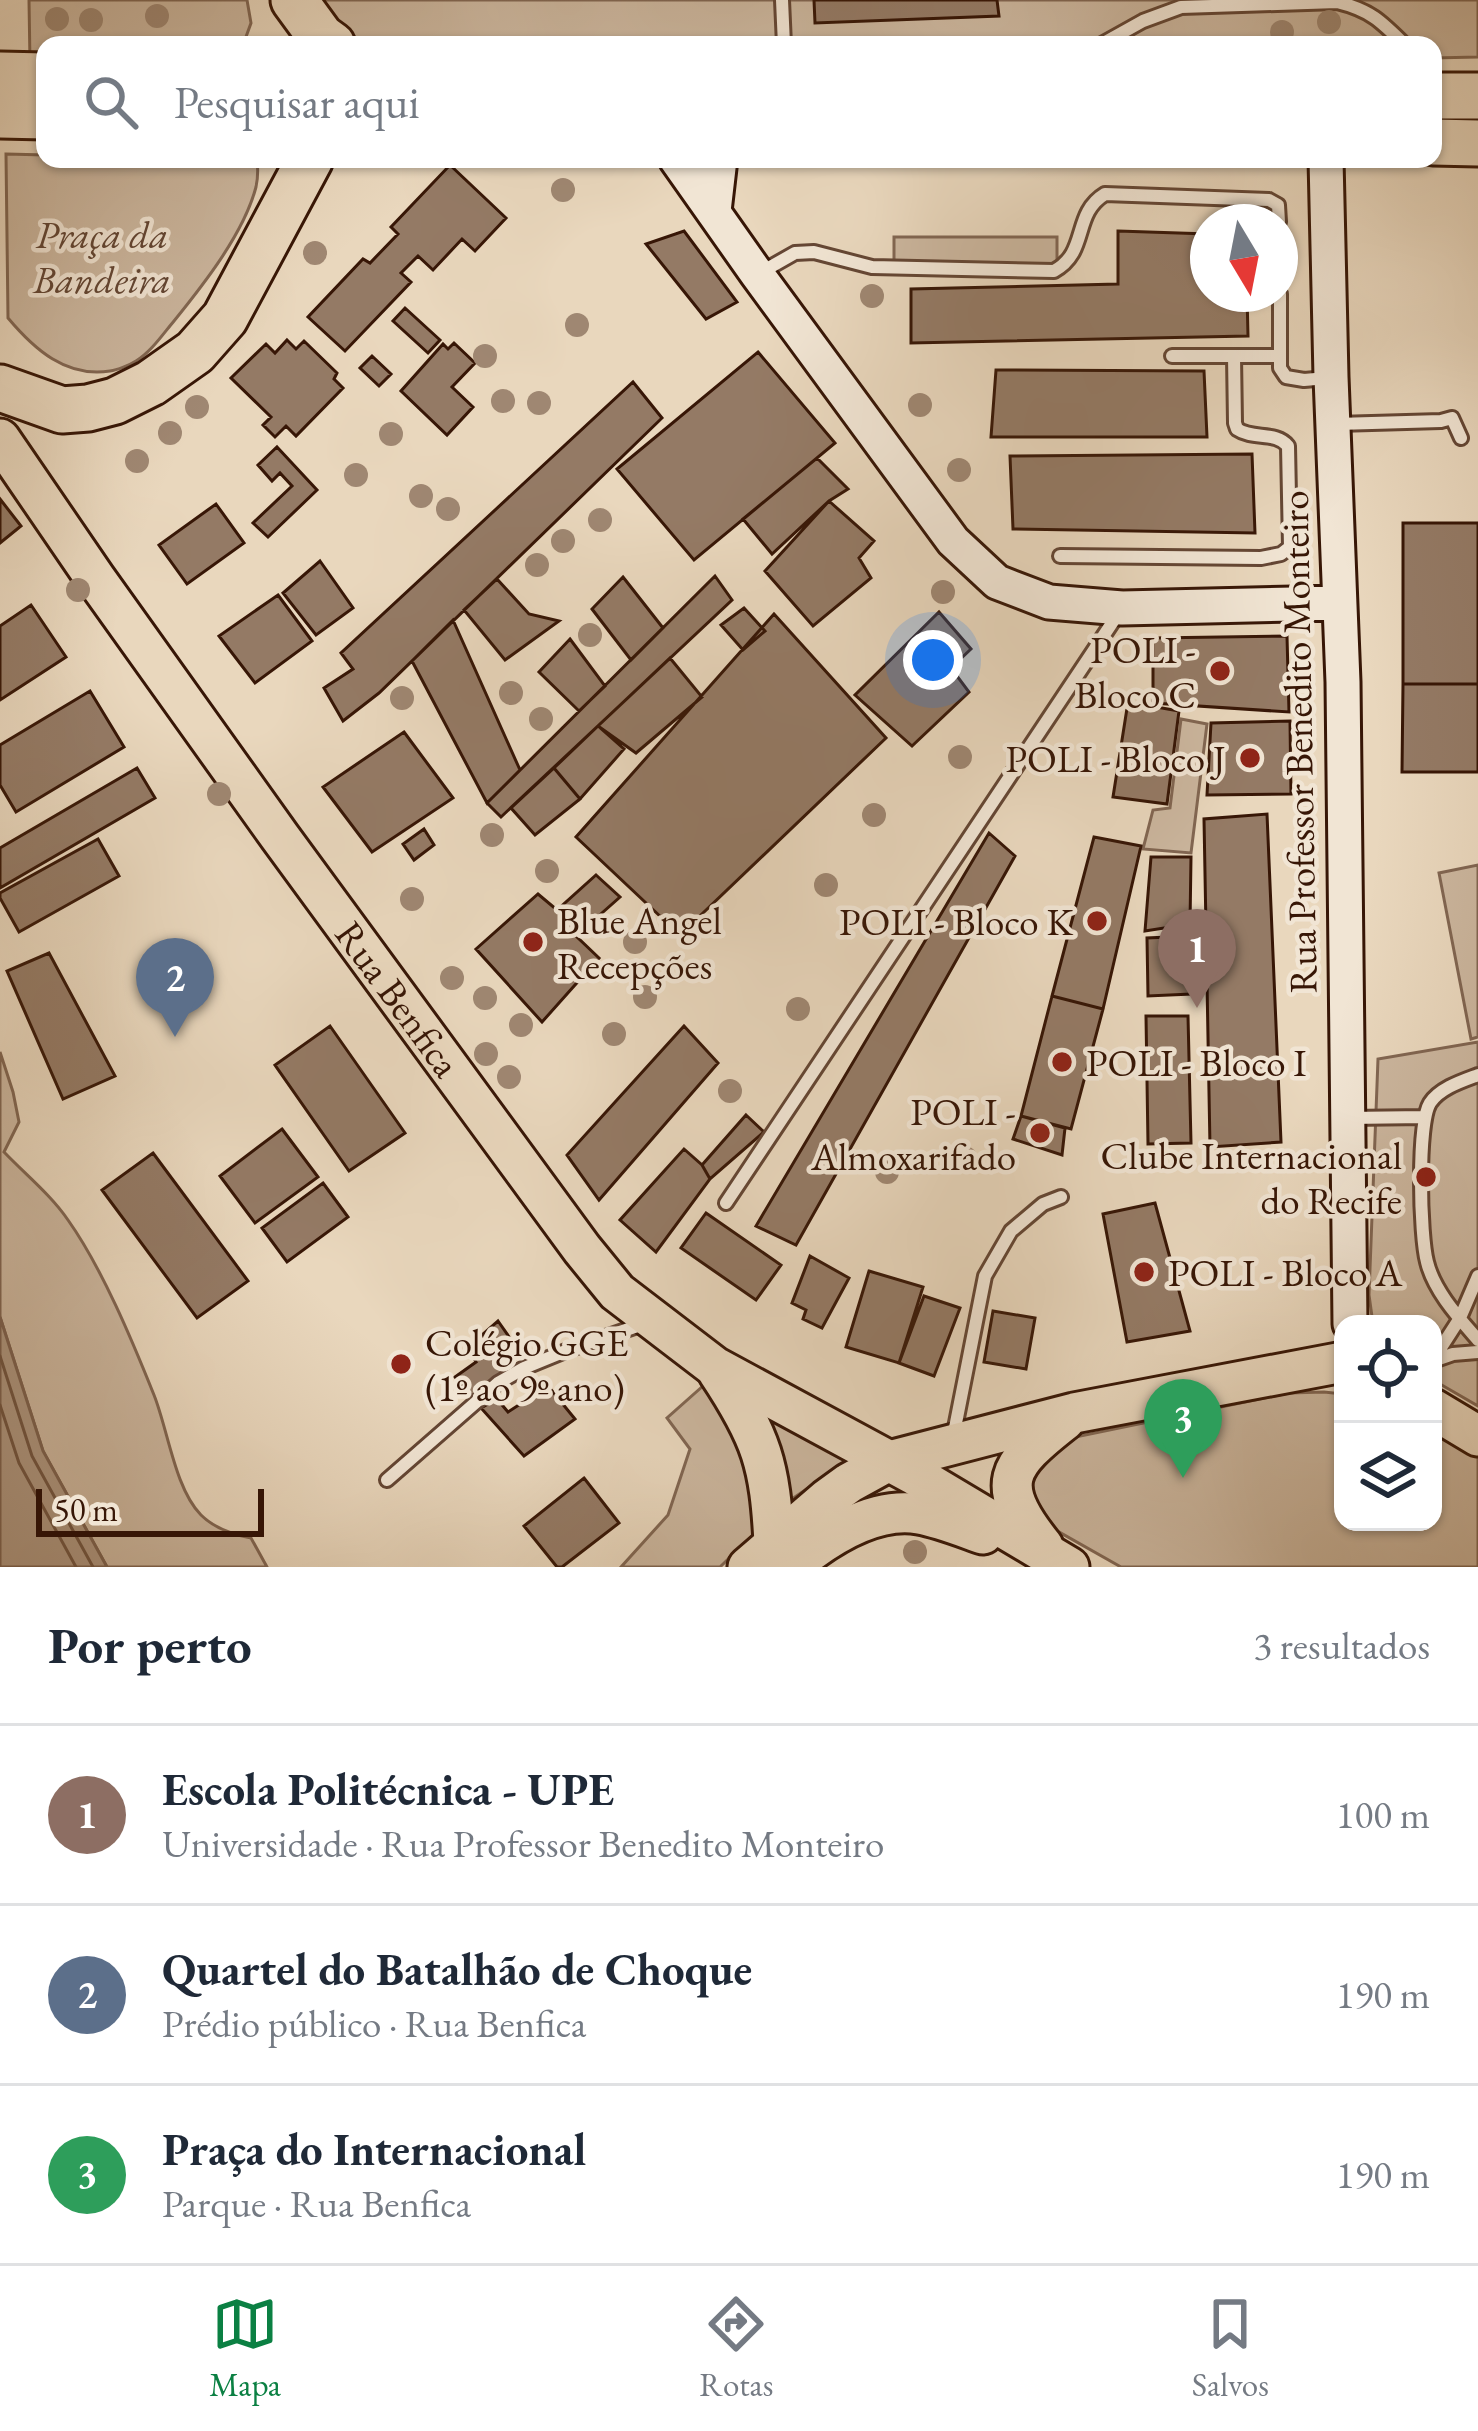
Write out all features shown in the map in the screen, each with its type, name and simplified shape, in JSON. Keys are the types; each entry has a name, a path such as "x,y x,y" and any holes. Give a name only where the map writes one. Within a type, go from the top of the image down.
{"highway":[{"path":"294,0 320,36"},
{"path":"0,75 36,76"},
{"path":"0,115 36,116"},
{"path":"1442,142 1478,143"},
{"path":"0,388 62,410 88,408 134,392 195,352 225,318 305,168"}],"main road":[{"name":"Rua Benfica","path":"0,439 266,818 617,1292 715,1367 889,1461 1061,1563"},
{"path":"771,1559 849,1483 889,1461 1074,1413 1334,1364"},
{"path":"715,1367 747,1415 766,1462 771,1559"},
{"path":"1061,1563 1020,1517 1012,1482 1031,1448 1074,1413"},
{"path":"1442,1414 1478,1436"},
{"path":"771,1559 877,1517 918,1514 1061,1563"}],"street":[{"path":"683,168 953,541 997,582 1049,602 1122,608 1339,603"},
{"path":"714,211 719,168"},
{"name":"Rua Professor Benedito Monteiro","path":"1326,168 1343,682 1349,1315"}],"lane":[{"path":"782,0 784,36"},
{"path":"1116,36 1181,7 1337,2 1378,17 1396,36"},
{"path":"758,274 795,254 814,252 872,267 1054,271 1071,260 1088,210 1105,194 1276,204"},
{"path":"1280,312 1281,373 1291,380 1330,377"},
{"path":"1172,356 1280,356"},
{"path":"1060,556 1261,558 1290,547 1288,446 1279,438 1248,435 1238,429 1234,356"},
{"path":"1332,424 1452,418 1461,438"},
{"path":"726,1203 1122,608"},
{"path":"1478,1075 1439,1093 1429,1105 1420,1138 1426,1260 1434,1280 1478,1340"},
{"path":"1348,1118 1425,1117"},
{"path":"952,1445 985,1276 1010,1231 1043,1204 1061,1197"},
{"path":"1442,1346 1478,1276"},
{"path":"387,1480 498,1383 568,1350 652,1320"},
{"path":"1442,1357 1478,1352"}],"green space":[{"path":"29,0 247,0 251,23 246,36 36,36 36,62 30,62"},
{"path":"315,0 1478,0 1478,57 1442,58 1442,36 353,36"},
{"name":"Praça da Bandeira","path":"6,154 36,155 36,168 257,168 250,204 233,240 156,342 130,364 94,372 65,365 52,359 8,318"},
{"path":"894,237 1057,237 1057,267 894,265"},
{"path":"1181,719 1207,724 1191,853 1143,849 1153,810 1170,808"},
{"path":"1478,865 1478,1037 1471,1039 1439,873"},
{"name":"Clube Internacional do Recife","path":"1478,1042 1478,1406 1442,1385 1442,1315 1372,1315 1378,1059"},
{"path":"0,1052 19,1122 4,1152 61,1211 93,1260 145,1374 192,1504 212,1524 251,1538 267,1567 107,1567 43,1451 0,1317"},
{"path":"712,1378 768,1520 720,1567 621,1567 668,1515 690,1449 667,1418"},
{"path":"1289,1393 1334,1393 1334,1531 1442,1531 1442,1436 1478,1457 1478,1567 1121,1567 1045,1524 1023,1491 1056,1441"},
{"path":"760,1413 868,1455 789,1501"}],"water":[{"path":"0,1317 43,1451 107,1567 0,1567"}],"building":[{"path":"814,0 997,0 999,16 815,23"},
{"path":"447,168 453,168 506,218 475,251 462,239 433,270 418,256 401,273 411,282 345,351 308,317 363,259 370,263 398,234 391,227"},
{"path":"684,231 737,302 706,319 646,244"},
{"path":"1118,231 1190,233 1190,312 1247,312 1248,336 911,343 911,289 1118,284"},
{"path":"405,308 440,340 428,353 393,321"},
{"path":"287,340 296,349 304,341 337,373 334,379 343,388 296,436 286,426 275,437 263,425 271,417 231,378 266,344 275,353"},
{"path":"454,343 475,363 452,387 473,407 447,435 401,391 443,344 448,349"},
{"path":"758,352 835,443 694,560 617,469"},
{"path":"372,356 391,374 379,386 360,368"},
{"path":"996,370 1204,371 1207,437 991,437"},
{"path":"633,382 662,418 379,693 343,721 324,688 353,669 341,653"},
{"path":"277,447 317,490 268,537 253,523 292,486 280,473 272,481 258,465"},
{"path":"1252,454 1255,533 1013,529 1010,456"},
{"path":"817,458 848,489 772,554 743,519"},
{"path":"0,499 21,526 0,543"},
{"path":"829,501 874,541 859,558 871,578 813,626 765,571"},
{"path":"216,504 244,543 187,584 159,545"},
{"path":"1403,523 1478,523 1478,684 1403,684"},
{"path":"320,561 353,608 316,635 283,593"},
{"path":"715,576 732,600 501,817 487,803"},
{"path":"623,577 663,628 631,660 592,609"},
{"path":"497,579 529,614 559,621 505,660 464,610"},
{"path":"278,595 312,641 255,683 219,636"},
{"path":"31,605 66,657 0,700 0,626"},
{"path":"744,608 765,631 743,650 721,625"},
{"path":"939,612 971,649 951,668 969,692 912,746 855,695"},
{"path":"774,614 886,738 680,935 576,837"},
{"path":"453,620 520,770 487,803 412,661"},
{"name":"POLI - Bloco C","path":"1287,636 1289,712 1153,703 1153,638"},
{"path":"570,639 605,686 579,711 539,672"},
{"path":"670,658 702,697 636,753 598,726"},
{"path":"1403,684 1478,684 1478,772 1402,772"},
{"path":"90,691 124,747 16,812 0,785 0,745"},
{"path":"1128,702 1179,711 1167,804 1113,797"},
{"name":"POLI - Bloco J","path":"1290,721 1291,794 1207,795 1211,723"},
{"path":"598,726 624,749 580,799 554,768"},
{"path":"404,732 453,798 372,852 323,787"},
{"path":"137,768 155,798 0,888 0,848"},
{"path":"554,768 580,799 535,835 511,808"},
{"path":"1267,814 1281,1142 1210,1147 1204,819"},
{"path":"424,829 434,845 414,860 403,844"},
{"path":"989,833 1015,856 796,1245 756,1226"},
{"name":"POLI - Bloco K","path":"1094,837 1141,846 1103,1009 1052,996"},
{"path":"98,839 119,876 19,932 0,893"},
{"path":"1151,857 1191,857 1190,924 1145,931"},
{"name":"Blue Angel Recepções","path":"596,875 620,897 576,936 599,958 542,1022 476,949 538,894 557,910"},
{"path":"1191,936 1191,994 1148,996 1147,938"},
{"path":"49,953 115,1076 63,1099 7,971"},
{"name":"POLI - Bloco I","path":"1052,996 1103,1009 1071,1129 1021,1116"},
{"path":"1146,1016 1188,1016 1191,1143 1148,1144"},
{"path":"330,1026 405,1133 349,1171 275,1065"},
{"path":"684,1026 718,1063 599,1200 567,1155"},
{"path":"746,1115 764,1132 710,1179 702,1165"},
{"name":"POLI - Almoxarifado","path":"1021,1116 1065,1128 1062,1155 1013,1139"},
{"path":"282,1129 318,1177 255,1223 220,1176"},
{"path":"684,1149 710,1179 656,1252 620,1220"},
{"path":"153,1153 248,1281 197,1318 102,1190"},
{"path":"323,1183 348,1217 287,1262 262,1228"},
{"name":"POLI - Bloco A","path":"1155,1203 1190,1331 1127,1342 1103,1214"},
{"path":"706,1213 781,1265 756,1300 681,1248"},
{"path":"810,1256 849,1278 822,1328 803,1319 806,1310 792,1303"},
{"path":"869,1271 923,1287 899,1363 846,1347"},
{"path":"924,1296 960,1308 934,1376 899,1363"},
{"path":"993,1311 1035,1318 1026,1369 984,1362"},
{"path":"498,1321 521,1354 474,1398 455,1377 476,1362 467,1348"},
{"path":"548,1386 575,1419 524,1456 481,1408 497,1399 508,1412"},
{"path":"584,1478 619,1523 557,1567 524,1526"}],"place":[{"name":"POLI - Bloco C","path":"1220,671"},
{"name":"POLI - Bloco J","path":"1250,758"},
{"name":"POLI - Bloco K","path":"1097,921"},
{"name":"Blue Angel Recepções","path":"533,942"},
{"name":"Escola Politécnica - UPE","path":"1197,1008"},
{"name":"Quartel do Batalhão de Choque","path":"175,1037"},
{"name":"POLI - Bloco I","path":"1062,1062"},
{"name":"POLI - Almoxarifado","path":"1040,1133"},
{"name":"Clube Internacional do Recife","path":"1426,1177"},
{"name":"POLI - Bloco A","path":"1144,1272"},
{"name":"Colégio GGE (1º ao 9º ano)","path":"401,1364"},
{"name":"Praça do Internacional","path":"1183,1478"}]}
